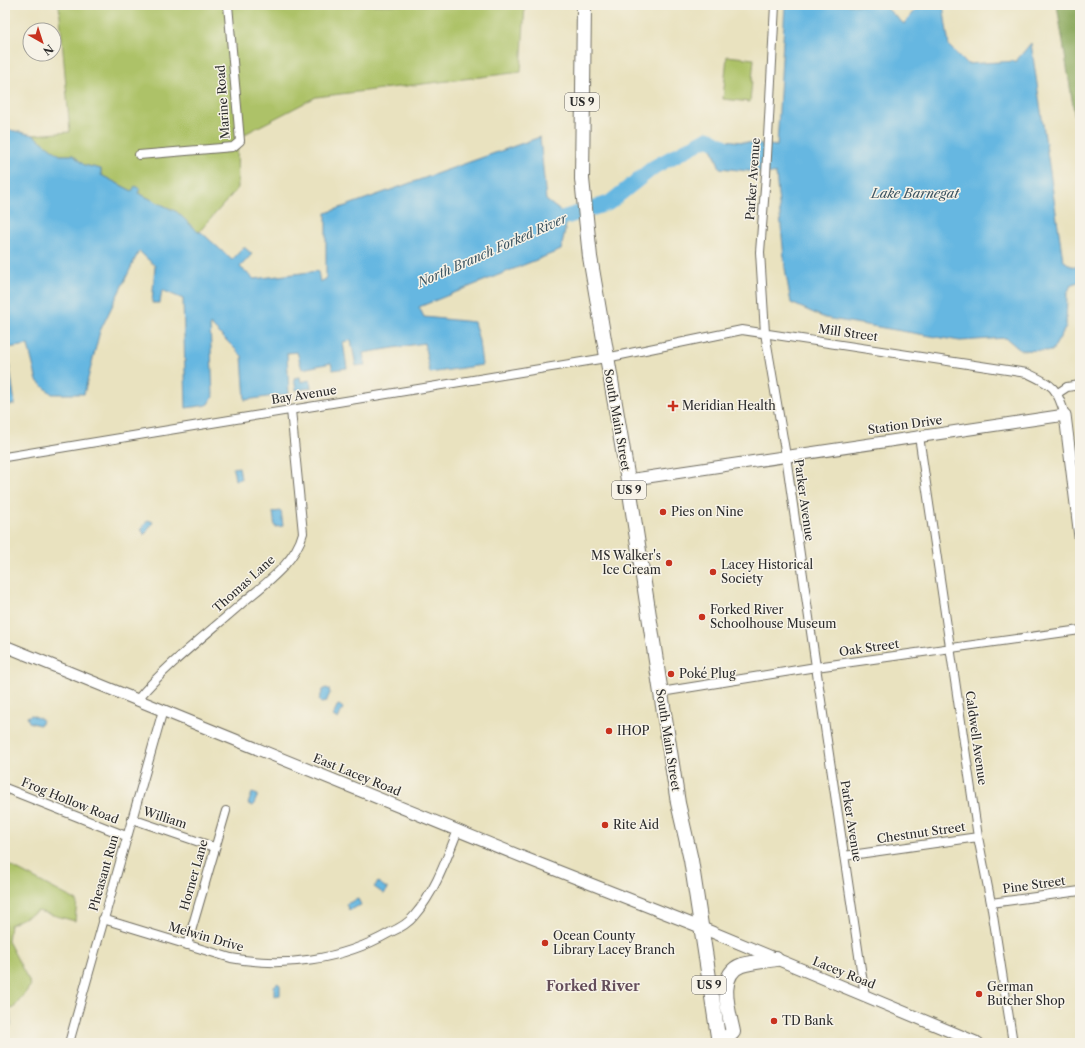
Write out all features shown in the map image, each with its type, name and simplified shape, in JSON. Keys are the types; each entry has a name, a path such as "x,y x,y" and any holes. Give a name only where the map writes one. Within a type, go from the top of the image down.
{"highway":[{"name":"South Main Street","path":"584,5 582,106 584,198 588,239 606,358 628,480 678,803 690,860 700,927"},
{"name":"US 9","path":"700,927 720,1043"},
{"path":"720,1043 733,1032 727,996 727,984 732,971 742,965 776,959"}],"street":[{"name":"Marine Road","path":"139,155 234,146 240,141 228,5"},
{"name":"Parker Avenue","path":"775,5 768,144 760,252 765,333 786,456 865,996"},
{"name":"Mill Street","path":"606,358 742,330 1027,373 1050,384 1058,393"},
{"name":"Bay Avenue","path":"5,456 606,358"},
{"path":"1080,386 1067,386 1058,393 1065,415 1080,531"},
{"name":"Thomas Lane","path":"138,699 173,664 278,572 300,546 303,533 291,410"},
{"name":"Station Drive","path":"628,480 1065,415"},
{"name":"Caldwell Avenue","path":"919,436 978,837 991,903 1013,1043"},
{"name":"Oak Street","path":"661,692 1080,630"},
{"name":"East Lacey Road","path":"5,646 700,927"},
{"name":"Pheasant Run","path":"69,1043 126,836 163,710"},
{"name":"Frog Hollow Road","path":"5,788 126,836"},
{"name":"Horner Lane","path":"187,945 214,847 226,811"},
{"name":"William","path":"132,819 214,847"},
{"name":"Melwin Drive","path":"103,919 231,958 262,962 310,960 355,949 382,937 413,918 425,902 437,880 458,830"},
{"name":"Chestnut Street","path":"844,856 978,837"},
{"name":"Pine Street","path":"991,903 1080,891"},
{"name":"Lacey Road","path":"700,927 978,1043"}],"green space":[{"path":"59,5 525,5 521,72 316,97 237,138 238,188 198,233 177,212 138,193 140,189 132,191 101,175 101,169 84,165 73,155 60,155 33,135 70,132 62,40 62,22 60,22"},
{"path":"1057,5 1080,5 1080,136 1078,137"},
{"path":"727,56 754,59 750,102 723,99"},
{"path":"5,863 77,901 75,921 38,911 10,925 8,941 31,985 13,1009 5,1004"}],"water":[{"name":"Lake Barnegat","path":"785,5 883,5 904,24 920,5 943,5 949,46 967,64 1016,61 1031,43 1063,260 1071,266 1080,267 1080,281 1071,285 1067,294 1066,327 1052,351 1020,350 1006,338 960,341 825,318 791,303 785,268 776,174 720,168 708,138 777,146"},
{"path":"5,90 6,129 33,135 60,155 73,155 84,165 101,169 101,175 132,191 135,186 140,189 138,193 177,212 198,232 201,232 232,260 244,247 252,254 240,267 254,279 318,271 320,282 326,279 326,213 540,137 546,200 563,213 567,220 561,250 419,307 424,317 474,322 479,341 482,365 430,373 424,343 363,353 365,365 356,366 351,340 343,342 347,368 333,370 331,363 302,369 297,352 287,353 289,394 245,400 242,356 210,324 213,397 207,405 186,408 183,299 162,290 160,303 152,303 155,266 139,251 100,331 84,394 52,394 37,381 28,345 7,348 15,404 5,406"},
{"path":"300,377 301,382 310,380 311,388 296,390 294,378"},
{"path":"239,467 241,479 235,480 233,468"},
{"path":"281,511 283,526 275,527 273,512"},
{"path":"148,520 153,522 144,534 141,529"},
{"path":"326,688 329,689 330,693 326,702 321,703 319,700 323,690"},
{"path":"339,705 343,708 338,719 333,716 337,706"},
{"path":"31,715 42,719 41,724 39,725 29,722 27,717"},
{"path":"252,793 258,795 253,806 248,804"},
{"path":"378,882 388,889 384,894 374,887"},
{"path":"358,899 361,905 349,910 346,904"},
{"path":"278,983 280,985 280,995 274,996 274,986"},
{"path":"5,1011 10,1011 11,1026 5,1026"}],"waterway":[{"name":"North Branch Forked River","path":"547,223 609,203 654,167 708,138 725,147"}],"place":[{"name":"Meridian Health","path":"673,406"},
{"name":"Pies on Nine","path":"663,512"},
{"name":"MS Walker's Ice Cream","path":"669,563"},
{"name":"Lacey Historical Society","path":"713,572"},
{"name":"Forked River Schoolhouse Museum","path":"702,617"},
{"name":"Poké Plug","path":"671,674"},
{"name":"IHOP","path":"609,731"},
{"name":"Rite Aid","path":"605,825"},
{"name":"Ocean County Library Lacey Branch","path":"545,943"},
{"name":"German Butcher Shop","path":"979,994"},
{"name":"TD Bank","path":"774,1021"}],"district":[{"name":"Forked River","path":"593,986"}]}
